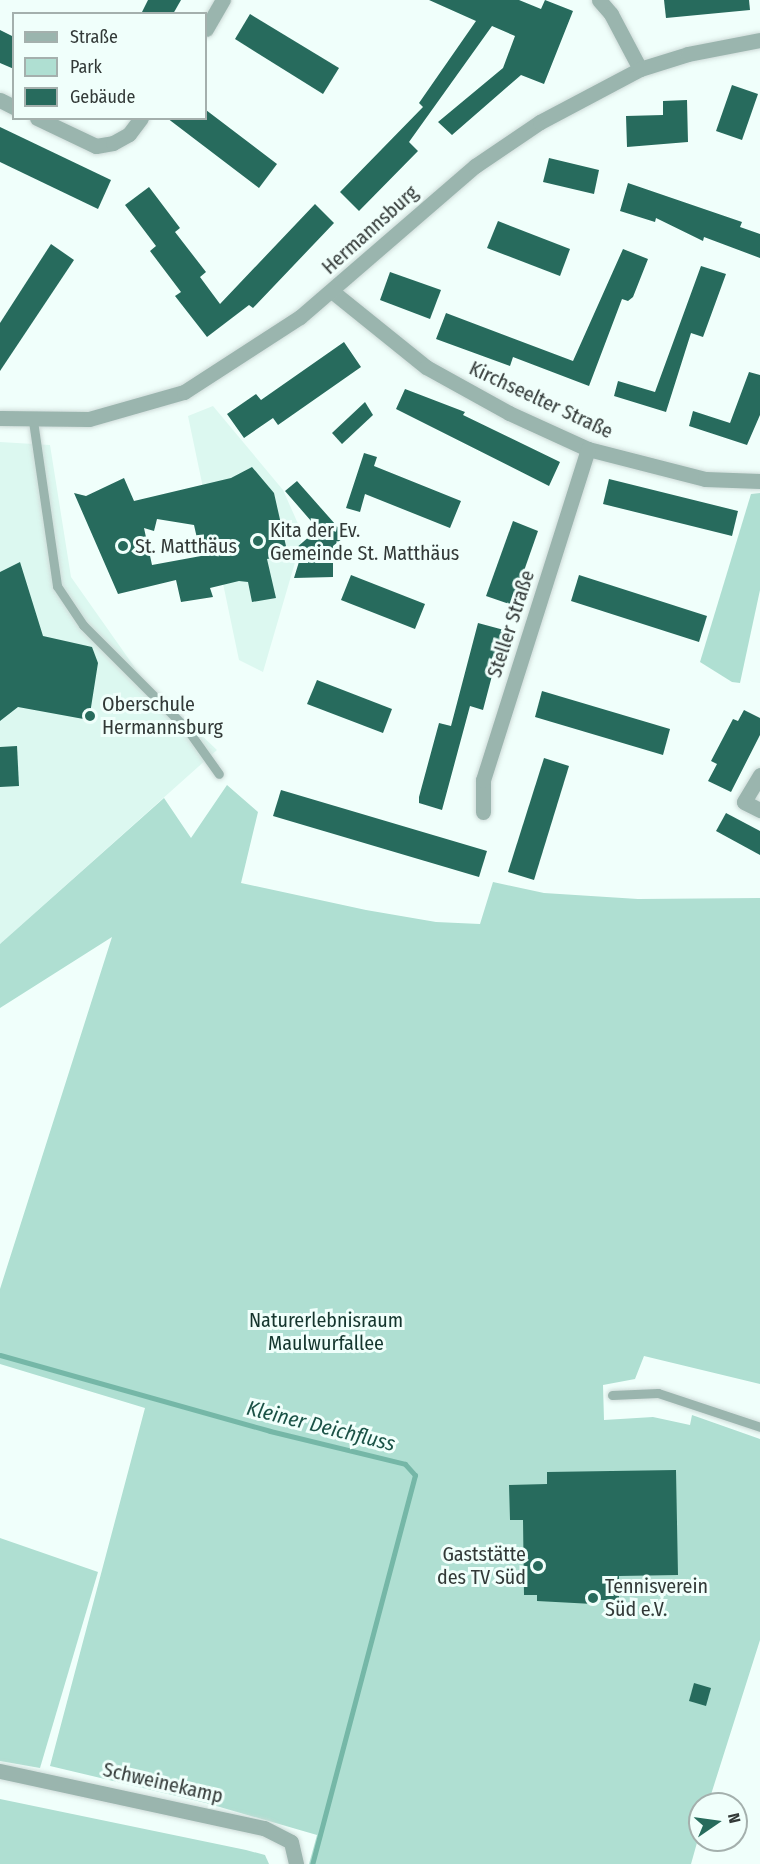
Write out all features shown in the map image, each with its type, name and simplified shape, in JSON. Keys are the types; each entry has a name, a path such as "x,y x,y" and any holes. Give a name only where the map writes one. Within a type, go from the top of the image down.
{"street":[{"path":"207,27 222,0"},
{"path":"599,0 611,14 640,69"},
{"name":"Hermannsburg","path":"0,418 33,421 89,419 184,392 271,339 333,292 500,148 640,69 688,54 760,40"},
{"path":"41,120 96,146 113,143 129,134 140,120"},
{"name":"Kirchseelter Straße","path":"333,292 426,367 508,412 588,449 695,478 760,481"},
{"name":"Steller Straße","path":"483,812 483,780 588,449"},
{"path":"760,775 744,801 760,810"},
{"name":"Schweinekamp","path":"0,1771 264,1828 291,1842 297,1864"}],"lane":[{"path":"33,421 57,586 83,625 187,729 219,774"},
{"path":"612,1395 658,1394 760,1427"}],"shaded area":[{"name":"Kita der Ev. Gemeinde St. Matthäus","path":"213,406 283,490 303,535 263,672 239,660 188,416"},
{"name":"Oberschule Hermannsburg","path":"0,442 50,445 71,577 145,682 217,750 0,944"}],"green space":[{"path":"760,493 760,590 740,683 732,682 700,662 751,494"},
{"name":"Naturerlebnisraum Maulwurfallee","path":"227,785 258,812 241,883 366,910 436,922 480,924 493,882 544,893 638,899 760,898 760,1384 644,1356 635,1379 603,1385 604,1420 653,1417 690,1425 692,1415 760,1439 760,1640 712,1792 688,1792 688,1852 694,1852 691,1864 309,1864 317,1835 206,1803 50,1766 145,1408 0,1364 0,1289 112,937 0,1008 0,944 164,798 191,838"},
{"path":"0,1538 98,1572 40,1768 0,1761"},
{"path":"0,1799 246,1850 265,1855 269,1864 0,1864"}],"building":[{"path":"148,0 181,0 174,12 142,12"},
{"path":"429,0 519,0 541,9 545,0 573,11 544,84 521,75 452,135 438,122 503,68 515,36 492,26 409,142 418,151 359,211 340,192 423,107 419,103 476,21"},
{"path":"664,0 749,0 750,10 666,18"},
{"path":"250,14 339,68 323,94 235,39"},
{"path":"0,30 12,36 12,68 0,63"},
{"path":"732,85 758,94 742,140 716,131"},
{"path":"687,100 688,142 627,147 626,116 663,115 663,101"},
{"path":"207,111 277,164 259,188 170,120 207,120"},
{"path":"0,127 111,180 98,209 0,162"},
{"path":"549,158 599,170 594,194 543,182"},
{"path":"628,183 742,222 740,227 760,234 760,258 704,237 703,241 656,218 655,222 620,211"},
{"path":"149,187 180,228 175,232 206,272 200,277 220,304 315,204 334,223 253,308 249,305 207,337 175,296 181,292 150,251 156,246 125,205"},
{"path":"498,221 570,249 560,276 487,248"},
{"path":"51,244 74,260 0,371 0,323"},
{"path":"623,249 648,259 633,297 628,301 622,299 589,386 513,357 510,366 436,339 446,313 573,361"},
{"path":"701,266 726,274 703,337 691,333 666,412 614,396 618,381 655,392"},
{"path":"390,272 441,290 430,319 380,300"},
{"path":"344,342 361,367 278,425 273,418 244,438 227,414 256,394 261,400"},
{"path":"749,372 760,375 760,415 747,445 689,426 693,411 730,423"},
{"path":"405,389 465,412 463,415 560,462 549,486 396,409"},
{"path":"365,402 373,415 342,444 332,433"},
{"path":"364,453 377,457 374,466 461,501 450,528 365,494 360,512 346,508"},
{"path":"252,467 274,493 288,555 267,559 276,598 252,602 248,582 239,581 210,588 213,597 181,602 176,580 118,594 74,493 86,496 124,478 134,501 231,478","holes":["157,519 194,525 201,556 152,565 144,528 154,531"]},
{"path":"609,479 738,511 732,536 603,504"},
{"path":"297,481 343,533 343,538 333,546 333,577 294,578 302,552 288,555 318,529 285,491"},
{"path":"513,521 538,531 512,605 486,596"},
{"path":"20,562 43,636 92,647 98,663 89,720 18,707 0,721 0,572"},
{"path":"351,575 425,604 415,629 341,600"},
{"path":"579,575 707,616 699,642 571,601"},
{"path":"478,623 504,630 483,710 470,706 442,810 419,803 419,797 439,723 451,726"},
{"path":"317,680 392,709 383,733 307,704"},
{"path":"542,691 670,729 663,755 535,717"},
{"path":"744,710 760,718 760,735 731,792 708,781 717,764 711,761 733,719 738,721"},
{"path":"17,746 19,786 0,787 0,747"},
{"path":"544,758 569,766 534,880 508,872"},
{"path":"281,790 487,851 479,877 273,816"},
{"path":"726,813 760,831 760,855 716,831"},
{"path":"676,1470 678,1575 619,1576 619,1600 593,1600 593,1604 537,1601 537,1595 524,1595 523,1520 510,1520 509,1485 547,1484 547,1472"},
{"path":"694,1683 711,1688 706,1706 689,1701"}],"waterway":[{"name":"Kleiner Deichfluss","path":"0,1355 270,1431 405,1464 415,1475 312,1864"}],"place":[{"name":"Kita der Ev. Gemeinde St. Matthäus","path":"258,541"},
{"name":"St. Matthäus","path":"123,546"},
{"name":"Oberschule Hermannsburg","path":"90,716"},
{"name":"Gaststätte des TV Süd","path":"538,1566"},
{"name":"Tennisverein Süd e.V.","path":"593,1598"}]}
